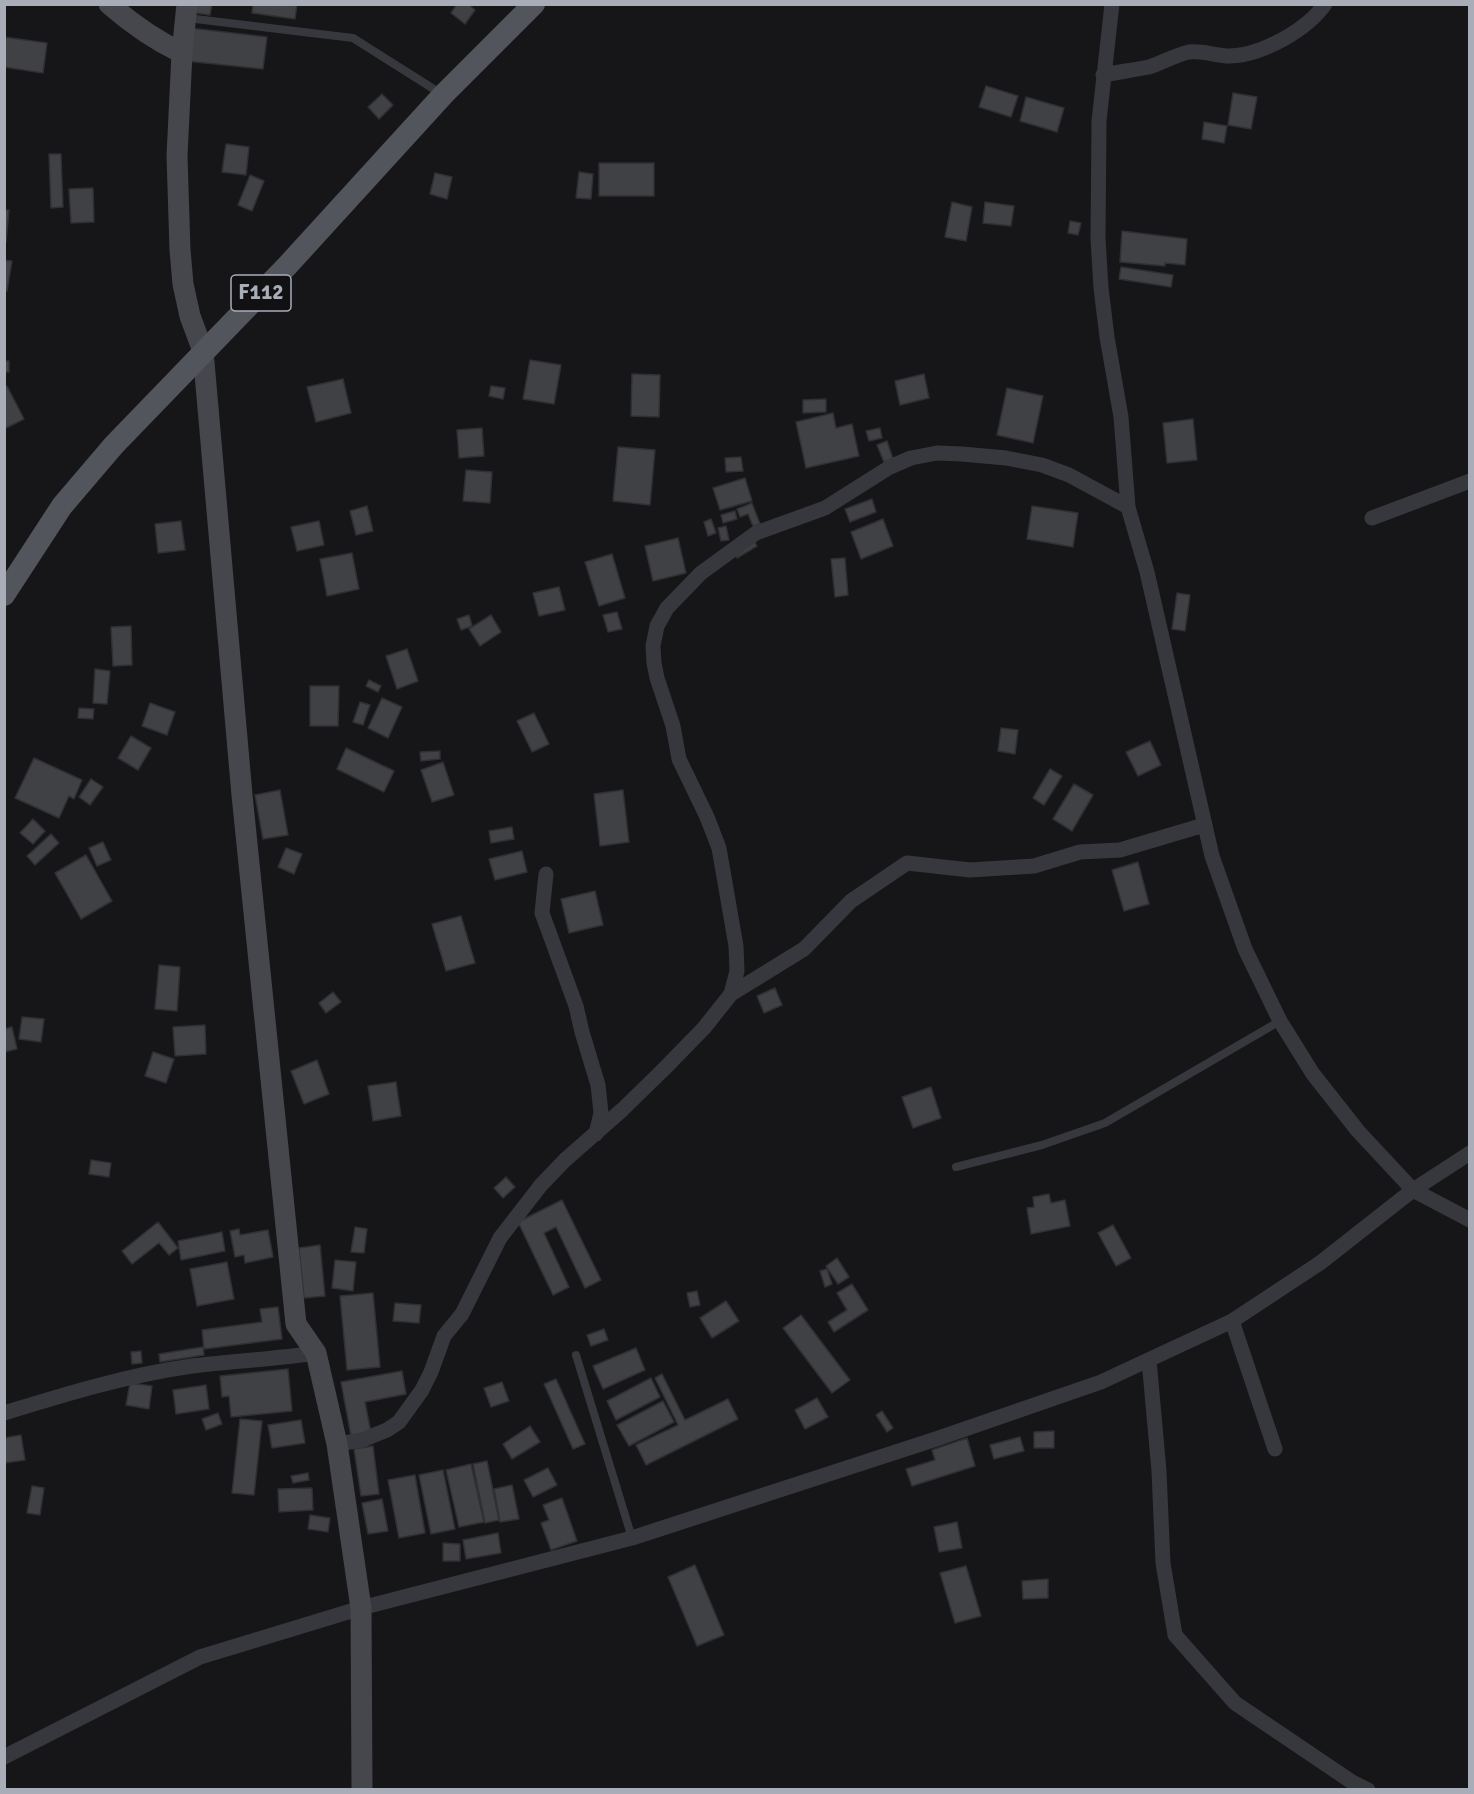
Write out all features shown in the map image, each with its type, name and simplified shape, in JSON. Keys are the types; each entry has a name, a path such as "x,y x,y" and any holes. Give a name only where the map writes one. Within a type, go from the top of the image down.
{"main road":[{"name":"F112","path":"4,595 62,506 114,445 287,267 443,95 534,4"}],"street":[{"path":"109,4 131,23 161,43 182,53"},
{"path":"1112,4 1098,132 1099,259 1107,337 1121,417 1128,507 1147,572 1212,856 1245,949 1280,1021 1313,1074 1352,1123 1413,1190 1470,1220"},
{"path":"1103,75 1150,66 1188,52 1228,56 1246,55 1266,48 1293,33 1314,19 1325,4"},
{"path":"186,11 177,156 183,284 190,316 203,351 242,795 296,1324 316,1353 337,1444 361,1608 362,1790"},
{"path":"731,994 736,971 736,946 719,848 679,759 673,726 654,663 653,646 657,626 668,608 701,573 756,533 825,508 890,467 911,458 937,453 962,453 1042,465 1069,475 1128,507"},
{"path":"1372,518 1470,481"},
{"path":"337,1444 362,1440 387,1430 399,1422 422,1390 444,1336 462,1314 500,1238 541,1185 565,1160 664,1070 704,1028 731,994 804,949 851,901 907,862 970,870 1034,866 1080,852 1120,850 1204,825"},
{"path":"546,874 542,913 576,1006 598,1085 601,1113 596,1134"},
{"path":"4,1757 200,1657 361,1608 632,1538 925,1443 1101,1382 1232,1321 1320,1263 1413,1190 1470,1153"},
{"path":"1232,1321 1275,1449"},
{"path":"4,1413 81,1390 180,1368 316,1353"},
{"path":"1149,1360 1159,1471 1163,1563 1174,1635 1235,1703 1352,1782 1368,1790"}],"lane":[{"path":"186,11 353,38 443,95"},
{"path":"956,1167 1042,1145 1105,1123 1280,1021"},
{"path":"576,1355 632,1538"}],"building":[{"path":"196,4 212,4 210,15 195,13"},
{"path":"253,4 297,4 295,19 252,13"},
{"path":"457,4 468,4 475,10 465,24 451,13"},
{"path":"190,28 267,37 263,69 186,61"},
{"path":"4,37 47,43 43,73 4,67"},
{"path":"986,86 1018,96 1011,117 979,107"},
{"path":"1233,93 1257,97 1251,129 1228,125"},
{"path":"382,94 393,105 379,119 368,107"},
{"path":"1026,97 1064,108 1057,132 1020,121"},
{"path":"1204,122 1227,126 1224,143 1202,139"},
{"path":"226,144 249,147 246,175 222,172"},
{"path":"49,154 61,154 63,207 51,208"},
{"path":"599,163 654,163 654,196 599,196"},
{"path":"579,172 593,174 591,199 576,198"},
{"path":"435,173 452,177 447,199 430,194"},
{"path":"250,175 264,181 252,211 238,205"},
{"path":"93,188 94,222 71,223 69,189"},
{"path":"952,202 972,207 966,241 945,237"},
{"path":"985,202 1014,206 1011,226 983,223"},
{"path":"4,210 9,210 6,242 4,242"},
{"path":"1070,221 1081,223 1078,235 1068,233"},
{"path":"1122,231 1187,239 1185,265 1165,263 1165,266 1120,262"},
{"path":"4,260 12,261 7,291 4,291"},
{"path":"1121,267 1173,275 1171,287 1119,279"},
{"path":"530,360 561,365 554,404 523,399"},
{"path":"4,361 9,361 9,372 4,372"},
{"path":"632,374 660,375 659,417 631,416"},
{"path":"924,374 929,398 900,405 895,381"},
{"path":"343,379 351,413 316,422 307,387"},
{"path":"7,386 24,419 4,429 4,388"},
{"path":"491,386 505,388 503,399 489,396"},
{"path":"1007,388 1043,396 1033,443 997,435"},
{"path":"826,399 826,412 803,413 803,400"},
{"path":"833,413 836,428 852,424 859,456 806,468 796,422"},
{"path":"1193,419 1197,460 1167,463 1163,423"},
{"path":"482,428 484,456 459,458 457,430"},
{"path":"880,428 882,438 869,441 866,431"},
{"path":"887,441 893,459 884,462 877,445"},
{"path":"618,447 655,450 650,505 613,501"},
{"path":"741,457 743,471 726,472 725,458"},
{"path":"466,470 492,472 490,503 463,501"},
{"path":"745,478 752,501 720,510 713,488"},
{"path":"872,499 876,512 850,522 845,509"},
{"path":"752,503 760,524 753,526 748,514 740,517 737,509"},
{"path":"367,506 373,531 356,535 350,511"},
{"path":"1032,506 1078,513 1073,547 1027,539"},
{"path":"735,511 737,519 723,523 721,515"},
{"path":"711,519 716,533 708,536 704,522"},
{"path":"883,519 893,546 861,559 851,532"},
{"path":"181,521 185,550 158,553 155,524"},
{"path":"319,521 324,545 297,551 291,527"},
{"path":"726,526 729,540 721,541 718,528"},
{"path":"678,538 686,573 653,581 645,546"},
{"path":"753,539 757,546 737,558 733,551"},
{"path":"352,553 359,589 327,596 320,559"},
{"path":"612,554 625,598 599,606 585,562"},
{"path":"845,558 848,595 835,597 831,559"},
{"path":"559,587 565,610 539,616 533,593"},
{"path":"1177,593 1190,595 1185,631 1172,629"},
{"path":"617,612 622,629 608,632 603,615"},
{"path":"469,615 472,626 461,630 457,619"},
{"path":"491,615 501,632 480,646 469,629"},
{"path":"131,626 132,665 113,666 111,627"},
{"path":"407,649 418,681 397,689 386,656"},
{"path":"95,669 110,671 107,704 93,703"},
{"path":"369,680 381,686 378,692 366,686"},
{"path":"310,686 339,686 338,726 310,726"},
{"path":"382,698 402,707 388,738 368,728"},
{"path":"360,702 370,705 363,725 353,722"},
{"path":"150,703 175,712 167,735 142,726"},
{"path":"79,708 94,709 93,719 78,718"},
{"path":"534,713 549,744 532,752 517,721"},
{"path":"1001,728 1018,730 1015,754 998,751"},
{"path":"131,736 151,748 138,770 118,758"},
{"path":"1150,741 1161,765 1138,776 1126,752"},
{"path":"346,748 394,771 384,792 337,769"},
{"path":"440,751 440,759 421,761 420,752"},
{"path":"34,758 82,780 74,799 69,796 59,818 15,798"},
{"path":"443,762 454,795 432,802 421,770"},
{"path":"1050,769 1062,776 1044,805 1033,798"},
{"path":"91,779 103,787 90,805 79,797"},
{"path":"1074,784 1093,795 1072,831 1053,819"},
{"path":"280,790 288,835 263,839 255,795"},
{"path":"623,790 629,842 600,846 594,794"},
{"path":"33,819 45,831 33,844 20,833"},
{"path":"512,827 514,839 491,843 489,831"},
{"path":"51,834 59,843 35,865 27,856"},
{"path":"103,842 111,860 97,866 89,848"},
{"path":"286,848 302,854 294,874 278,867"},
{"path":"522,851 527,872 495,880 489,859"},
{"path":"86,855 112,901 81,919 55,873"},
{"path":"1138,862 1149,904 1124,911 1112,870"},
{"path":"595,891 603,925 569,933 561,899"},
{"path":"461,916 475,963 446,971 432,924"},
{"path":"159,965 180,967 177,1011 155,1009"},
{"path":"775,988 782,1005 764,1013 757,996"},
{"path":"333,992 341,1002 326,1013 319,1003"},
{"path":"22,1017 44,1019 41,1042 19,1039"},
{"path":"205,1025 206,1054 175,1056 173,1027"},
{"path":"12,1027 17,1049 4,1052 4,1029"},
{"path":"153,1052 174,1059 166,1083 145,1076"},
{"path":"317,1060 329,1094 304,1104 291,1071"},
{"path":"396,1082 401,1116 373,1121 368,1086"},
{"path":"931,1087 941,1118 913,1128 902,1097"},
{"path":"91,1160 111,1163 109,1177 89,1174"},
{"path":"506,1177 515,1187 503,1198 494,1188"},
{"path":"1049,1194 1051,1203 1065,1200 1070,1226 1031,1234 1027,1208 1034,1207 1033,1197"},
{"path":"562,1200 601,1280 585,1288 556,1227 544,1233 569,1287 553,1295 518,1222"},
{"path":"158,1222 178,1248 169,1255 159,1243 132,1264 122,1251"},
{"path":"1113,1225 1131,1258 1116,1266 1098,1233"},
{"path":"355,1227 367,1229 364,1253 351,1252"},
{"path":"239,1229 240,1235 268,1230 273,1257 245,1263 244,1255 235,1257 230,1231"},
{"path":"222,1232 225,1251 181,1260 178,1241"},
{"path":"320,1245 325,1296 304,1298 299,1248"},
{"path":"837,1258 849,1277 838,1284 826,1266"},
{"path":"335,1260 356,1262 353,1291 332,1288"},
{"path":"227,1262 234,1299 197,1306 190,1269"},
{"path":"827,1269 832,1284 825,1287 820,1271"},
{"path":"852,1284 868,1310 834,1332 828,1322 847,1310 837,1293"},
{"path":"697,1291 700,1305 690,1307 687,1293"},
{"path":"373,1293 380,1367 347,1370 340,1296"},
{"path":"726,1301 739,1321 712,1338 700,1318"},
{"path":"395,1303 421,1305 419,1323 393,1321"},
{"path":"278,1307 282,1339 204,1349 202,1330 262,1322 260,1309"},
{"path":"801,1315 850,1380 832,1393 783,1328"},
{"path":"604,1329 608,1340 591,1346 587,1335"},
{"path":"203,1347 204,1355 160,1362 159,1354"},
{"path":"636,1348 645,1370 603,1389 593,1366"},
{"path":"141,1351 142,1363 132,1364 131,1352"},
{"path":"288,1369 292,1411 231,1417 229,1396 222,1397 220,1376"},
{"path":"402,1371 406,1394 365,1402 371,1433 351,1436 341,1382"},
{"path":"662,1374 685,1420 728,1399 738,1419 646,1465 636,1445 678,1425 655,1378"},
{"path":"651,1378 660,1397 616,1420 607,1401"},
{"path":"556,1379 585,1444 573,1449 544,1384"},
{"path":"502,1382 509,1401 491,1407 484,1388"},
{"path":"130,1383 152,1386 149,1409 126,1405"},
{"path":"206,1385 209,1409 176,1414 173,1390"},
{"path":"817,1398 828,1417 805,1429 795,1410"},
{"path":"663,1401 674,1422 629,1446 617,1425"},
{"path":"882,1411 893,1428 887,1432 876,1415"},
{"path":"218,1413 222,1424 206,1430 202,1419"},
{"path":"240,1419 262,1421 254,1495 232,1493"},
{"path":"301,1420 305,1443 272,1448 268,1425"},
{"path":"530,1426 540,1442 512,1459 503,1444"},
{"path":"1054,1431 1054,1448 1034,1448 1034,1432"},
{"path":"21,1435 25,1460 4,1463 4,1438"},
{"path":"1020,1437 1024,1451 994,1459 990,1445"},
{"path":"967,1438 975,1466 912,1486 906,1469 935,1460 932,1450"},
{"path":"373,1446 379,1494 361,1496 354,1449"},
{"path":"487,1461 499,1520 485,1523 473,1464"},
{"path":"471,1464 484,1522 459,1527 446,1470"},
{"path":"548,1468 557,1485 533,1497 524,1480"},
{"path":"443,1470 455,1529 431,1534 419,1475"},
{"path":"308,1473 309,1480 293,1483 291,1476"},
{"path":"415,1475 425,1533 399,1538 388,1480"},
{"path":"512,1485 519,1519 500,1522 494,1489"},
{"path":"32,1486 44,1488 40,1515 27,1513"},
{"path":"312,1488 313,1510 279,1512 278,1489"},
{"path":"562,1498 577,1541 551,1550 541,1523 549,1520 543,1505"},
{"path":"382,1499 388,1531 368,1534 362,1503"},
{"path":"310,1515 330,1518 328,1532 308,1529"},
{"path":"957,1522 962,1548 939,1552 934,1527"},
{"path":"498,1533 501,1553 466,1559 463,1540"},
{"path":"443,1543 460,1544 460,1561 443,1561"},
{"path":"695,1565 724,1635 697,1646 668,1577"},
{"path":"966,1566 981,1616 955,1623 940,1573"},
{"path":"1048,1579 1048,1598 1023,1599 1022,1581"}]}
